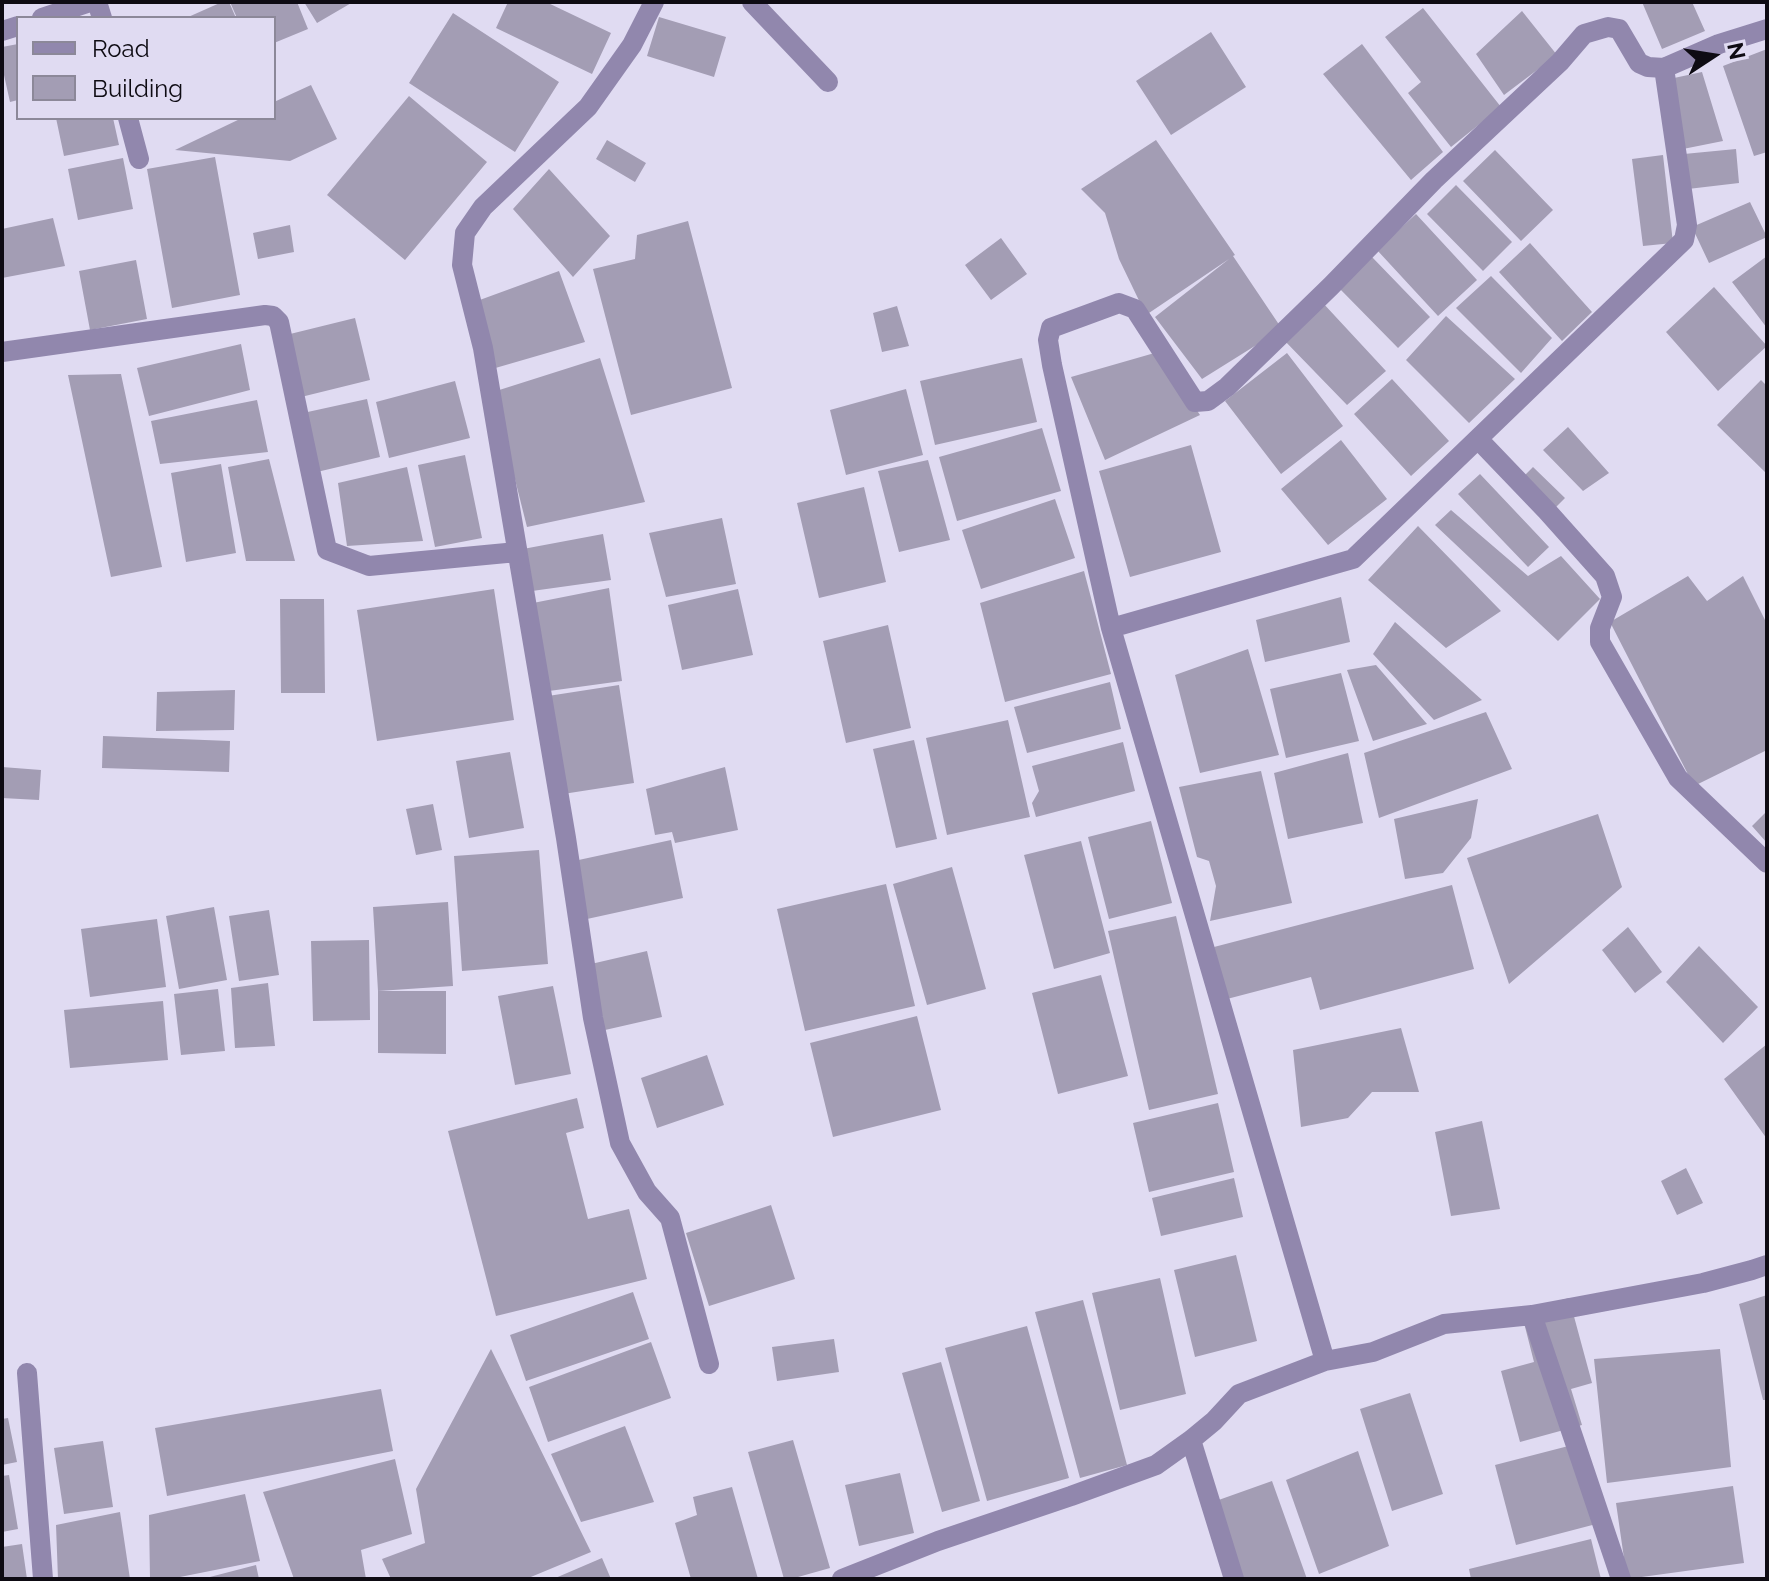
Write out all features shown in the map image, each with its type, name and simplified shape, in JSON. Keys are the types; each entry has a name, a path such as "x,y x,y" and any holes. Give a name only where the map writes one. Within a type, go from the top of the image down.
{"street":[{"path":"48,16 90,2"},
{"path":"654,2 632,45 588,107 483,207 465,233 462,265 483,348 566,838 593,1018 620,1143 647,1192 670,1218 709,1364"},
{"path":"752,2 828,82"},
{"path":"1325,1361 1111,628 1052,365 1048,340 1051,328 1119,303 1135,309 1195,402 1208,401 1227,387 1331,286 1434,180 1560,62 1584,34 1608,27 1619,29 1639,63 1664,68 1719,44 1767,29"},
{"path":"1111,628 1353,559 1684,240 1687,225 1664,68"},
{"path":"129,120 139,159"},
{"path":"2,352 273,316 279,322 327,550 369,566 517,552"},
{"path":"1478,439 1605,576 1612,597 1600,628 1600,642 1678,778 1767,863"},
{"path":"842,1579 938,1541 1156,1465 1214,1421 1239,1394 1325,1361 1373,1352 1444,1324 1532,1315 1703,1283 1767,1265"},
{"path":"1532,1315 1621,1579"},
{"path":"27,1373 43,1579"},
{"path":"1191,1440 1234,1579"}],"building":[{"path":"229,2 235,16 190,16"},
{"path":"230,2 297,2 308,29 276,42 276,16 236,16"},
{"path":"304,2 353,2 317,23"},
{"path":"508,2 546,2 611,33 592,74 496,28"},
{"path":"1642,2 1692,2 1705,31 1662,49"},
{"path":"1423,8 1501,107 1451,147 1408,93 1421,82 1385,37"},
{"path":"1522,11 1557,55 1504,95 1476,54"},
{"path":"453,13 559,82 515,152 409,83"},
{"path":"659,17 726,37 714,77 647,56"},
{"path":"1211,32 1246,87 1171,135 1136,81"},
{"path":"16,44 16,100 10,102 2,66 2,47"},
{"path":"1362,44 1443,152 1411,180 1323,74"},
{"path":"1767,49 1767,152 1754,156 1723,66"},
{"path":"1702,72 1723,141 1683,149 1674,78"},
{"path":"311,85 337,139 290,161 175,150 238,120 276,120 276,101"},
{"path":"409,96 487,162 405,260 327,195"},
{"path":"56,120 113,120 119,145 64,156"},
{"path":"607,140 646,163 635,182 596,159"},
{"path":"1156,140 1282,329 1202,379 1155,317 1229,259 1146,315 1119,259 1105,213 1081,189"},
{"path":"1736,149 1739,183 1688,189 1684,154"},
{"path":"1495,150 1553,210 1521,241 1463,181"},
{"path":"1663,155 1673,243 1643,246 1632,159"},
{"path":"215,157 240,295 172,308 147,169"},
{"path":"123,158 133,209 78,220 68,169"},
{"path":"549,169 610,236 573,277 513,209"},
{"path":"1456,185 1512,242 1483,271 1427,214"},
{"path":"1750,202 1767,237 1709,263 1692,227"},
{"path":"1416,214 1477,280 1438,316 1377,250"},
{"path":"53,218 65,266 2,278 2,229"},
{"path":"688,221 732,388 631,415 593,269 635,259 637,235"},
{"path":"290,225 294,252 258,259 253,233"},
{"path":"1001,238 1027,274 991,300 965,265"},
{"path":"1530,243 1592,312 1562,341 1499,272"},
{"path":"1767,256 1767,328 1732,282"},
{"path":"1372,257 1430,317 1398,348 1340,289"},
{"path":"136,260 147,319 90,330 79,271"},
{"path":"559,271 585,342 492,369 477,301"},
{"path":"1491,276 1552,338 1521,373 1456,308"},
{"path":"1714,287 1767,346 1718,391 1666,332"},
{"path":"1322,302 1386,371 1347,405 1282,338"},
{"path":"897,306 909,346 882,352 873,313"},
{"path":"1446,316 1515,379 1469,423 1406,360"},
{"path":"355,318 370,380 301,397 286,335"},
{"path":"241,344 250,390 149,416 137,368"},
{"path":"1158,352 1200,415 1105,460 1071,377"},
{"path":"1287,353 1343,426 1281,474 1225,401"},
{"path":"600,358 645,502 527,527 493,392"},
{"path":"1022,358 1037,422 935,445 920,381"},
{"path":"121,374 162,567 111,577 68,375"},
{"path":"1392,379 1449,441 1411,476 1354,414"},
{"path":"1761,380 1767,386 1767,474 1717,425"},
{"path":"455,381 470,438 389,458 376,402"},
{"path":"906,389 923,455 846,475 830,410"},
{"path":"367,399 380,457 317,472 303,413"},
{"path":"257,400 268,452 160,464 151,421"},
{"path":"1568,427 1609,473 1583,491 1543,450"},
{"path":"1042,428 1061,491 957,521 939,457"},
{"path":"1341,440 1387,499 1328,545 1281,489"},
{"path":"1191,445 1221,552 1130,577 1099,471"},
{"path":"465,455 482,538 435,547 418,465"},
{"path":"269,459 295,561 246,561 228,467"},
{"path":"928,460 950,540 899,552 878,471"},
{"path":"221,464 236,553 186,562 171,473"},
{"path":"407,467 423,541 347,546 338,483"},
{"path":"1533,467 1565,498 1553,510 1521,479"},
{"path":"1480,474 1549,547 1528,567 1458,494"},
{"path":"864,487 886,582 819,598 797,503"},
{"path":"1055,499 1075,558 981,589 962,530"},
{"path":"1451,510 1528,576 1561,556 1600,599 1558,641 1435,525"},
{"path":"722,518 736,584 666,597 649,533"},
{"path":"1418,526 1501,611 1446,648 1368,580"},
{"path":"603,534 611,580 532,591 523,549"},
{"path":"1084,571 1111,674 1005,702 980,603"},
{"path":"1688,576 1707,601 1743,576 1767,624 1767,750 1694,786 1610,622"},
{"path":"609,588 622,681 549,691 533,603"},
{"path":"494,589 514,720 377,741 357,610"},
{"path":"738,589 753,655 682,670 668,605"},
{"path":"1341,597 1350,642 1265,662 1256,620"},
{"path":"280,599 324,599 325,693 281,693"},
{"path":"1395,622 1482,700 1434,720 1373,654"},
{"path":"888,625 911,728 846,743 823,641"},
{"path":"1248,649 1279,755 1200,773 1175,675"},
{"path":"1376,665 1427,724 1373,741 1347,670"},
{"path":"1341,673 1359,741 1286,758 1270,689"},
{"path":"1110,682 1121,729 1027,753 1014,707"},
{"path":"619,685 634,783 563,794 548,696"},
{"path":"235,690 234,730 156,731 157,692"},
{"path":"1486,712 1512,769 1379,818 1364,753"},
{"path":"1008,720 1030,817 947,835 926,738"},
{"path":"103,736 230,741 229,772 102,768"},
{"path":"914,740 937,839 896,848 873,749"},
{"path":"1123,742 1135,791 1036,817 1032,803 1039,791 1032,766"},
{"path":"510,752 524,828 469,838 456,761"},
{"path":"1348,753 1363,823 1288,839 1274,773"},
{"path":"2,767 41,770 39,800 2,798"},
{"path":"725,767 738,830 675,843 672,832 655,835 646,789"},
{"path":"1261,771 1292,903 1210,921 1216,886 1209,861 1197,857 1179,787"},
{"path":"1478,799 1471,838 1443,873 1405,879 1394,819"},
{"path":"433,804 442,850 416,855 406,809"},
{"path":"1767,811 1767,843 1752,826"},
{"path":"1598,814 1622,887 1509,984 1467,858"},
{"path":"1151,821 1172,903 1109,919 1088,837"},
{"path":"671,840 683,898 587,919 574,861"},
{"path":"1081,841 1110,953 1054,969 1024,855"},
{"path":"539,850 548,964 462,971 454,856"},
{"path":"952,867 986,989 927,1005 893,884"},
{"path":"886,884 915,1006 805,1031 777,909"},
{"path":"1452,885 1474,969 1320,1010 1311,977 1227,999 1214,947"},
{"path":"448,902 453,986 378,991 373,907"},
{"path":"214,907 227,980 179,989 166,916"},
{"path":"269,910 279,975 239,981 229,916"},
{"path":"1176,916 1218,1094 1149,1110 1108,931"},
{"path":"157,919 166,987 90,997 81,929"},
{"path":"1628,927 1662,972 1635,993 1602,950"},
{"path":"369,940 370,1020 313,1021 311,941"},
{"path":"1699,946 1758,1007 1723,1043 1666,982"},
{"path":"647,951 662,1017 605,1030 591,964"},
{"path":"1101,975 1128,1076 1058,1094 1032,993"},
{"path":"268,983 275,1046 235,1048 231,988"},
{"path":"553,986 571,1074 515,1085 498,996"},
{"path":"218,989 225,1051 181,1055 174,994"},
{"path":"378,991 446,991 446,1054 378,1053"},
{"path":"163,1001 168,1060 70,1068 64,1010"},
{"path":"917,1016 941,1110 833,1137 810,1043"},
{"path":"1401,1028 1419,1092 1372,1092 1348,1118 1301,1127 1293,1050"},
{"path":"1767,1044 1767,1139 1724,1079"},
{"path":"707,1055 724,1105 657,1128 641,1078"},
{"path":"577,1098 584,1128 566,1133 588,1219 629,1209 647,1279 496,1316 448,1131"},
{"path":"1218,1103 1234,1172 1149,1192 1133,1123"},
{"path":"1482,1121 1500,1209 1451,1216 1435,1132"},
{"path":"1686,1168 1703,1203 1677,1215 1661,1181"},
{"path":"1234,1178 1243,1217 1161,1236 1152,1198"},
{"path":"771,1205 795,1279 709,1306 686,1233"},
{"path":"1236,1255 1257,1341 1195,1357 1174,1270"},
{"path":"1160,1278 1186,1394 1120,1410 1092,1293"},
{"path":"633,1292 649,1339 526,1381 510,1335"},
{"path":"1767,1295 1767,1400 1763,1400 1739,1304"},
{"path":"1569,1298 1592,1383 1571,1389 1582,1425 1520,1442 1501,1371 1534,1362 1521,1311"},
{"path":"1083,1300 1127,1465 1080,1478 1035,1312"},
{"path":"1027,1326 1069,1478 987,1501 945,1348"},
{"path":"834,1339 839,1372 777,1381 772,1347"},
{"path":"651,1342 671,1398 548,1442 529,1387"},
{"path":"491,1349 591,1552 526,1579 391,1579 382,1559 425,1543 416,1489"},
{"path":"1720,1349 1731,1467 1607,1483 1594,1359"},
{"path":"941,1362 980,1501 942,1512 902,1373"},
{"path":"381,1389 393,1451 167,1496 155,1428"},
{"path":"1410,1393 1443,1494 1392,1511 1360,1409"},
{"path":"8,1418 17,1462 2,1465 2,1419"},
{"path":"625,1426 654,1502 581,1522 551,1454"},
{"path":"793,1440 830,1568 784,1579 748,1452"},
{"path":"103,1441 113,1507 64,1514 54,1448"},
{"path":"1580,1443 1600,1523 1516,1545 1495,1465"},
{"path":"1358,1451 1389,1546 1319,1574 1286,1480"},
{"path":"395,1459 412,1534 361,1550 366,1579 294,1579 263,1492"},
{"path":"900,1473 914,1533 859,1546 845,1485"},
{"path":"9,1475 18,1529 2,1532 2,1476"},
{"path":"1272,1481 1307,1579 1240,1579 1213,1502"},
{"path":"1733,1486 1744,1563 1627,1579 1616,1503"},
{"path":"732,1487 758,1579 691,1579 675,1523 697,1515 693,1497"},
{"path":"245,1494 260,1561 170,1579 150,1579 149,1515"},
{"path":"120,1512 130,1579 58,1579 56,1525"},
{"path":"1591,1539 1601,1579 1471,1579 1469,1569"},
{"path":"22,1544 27,1579 2,1579 2,1547"},
{"path":"602,1558 611,1579 553,1579"},
{"path":"256,1565 259,1579 206,1579 206,1578"}]}
